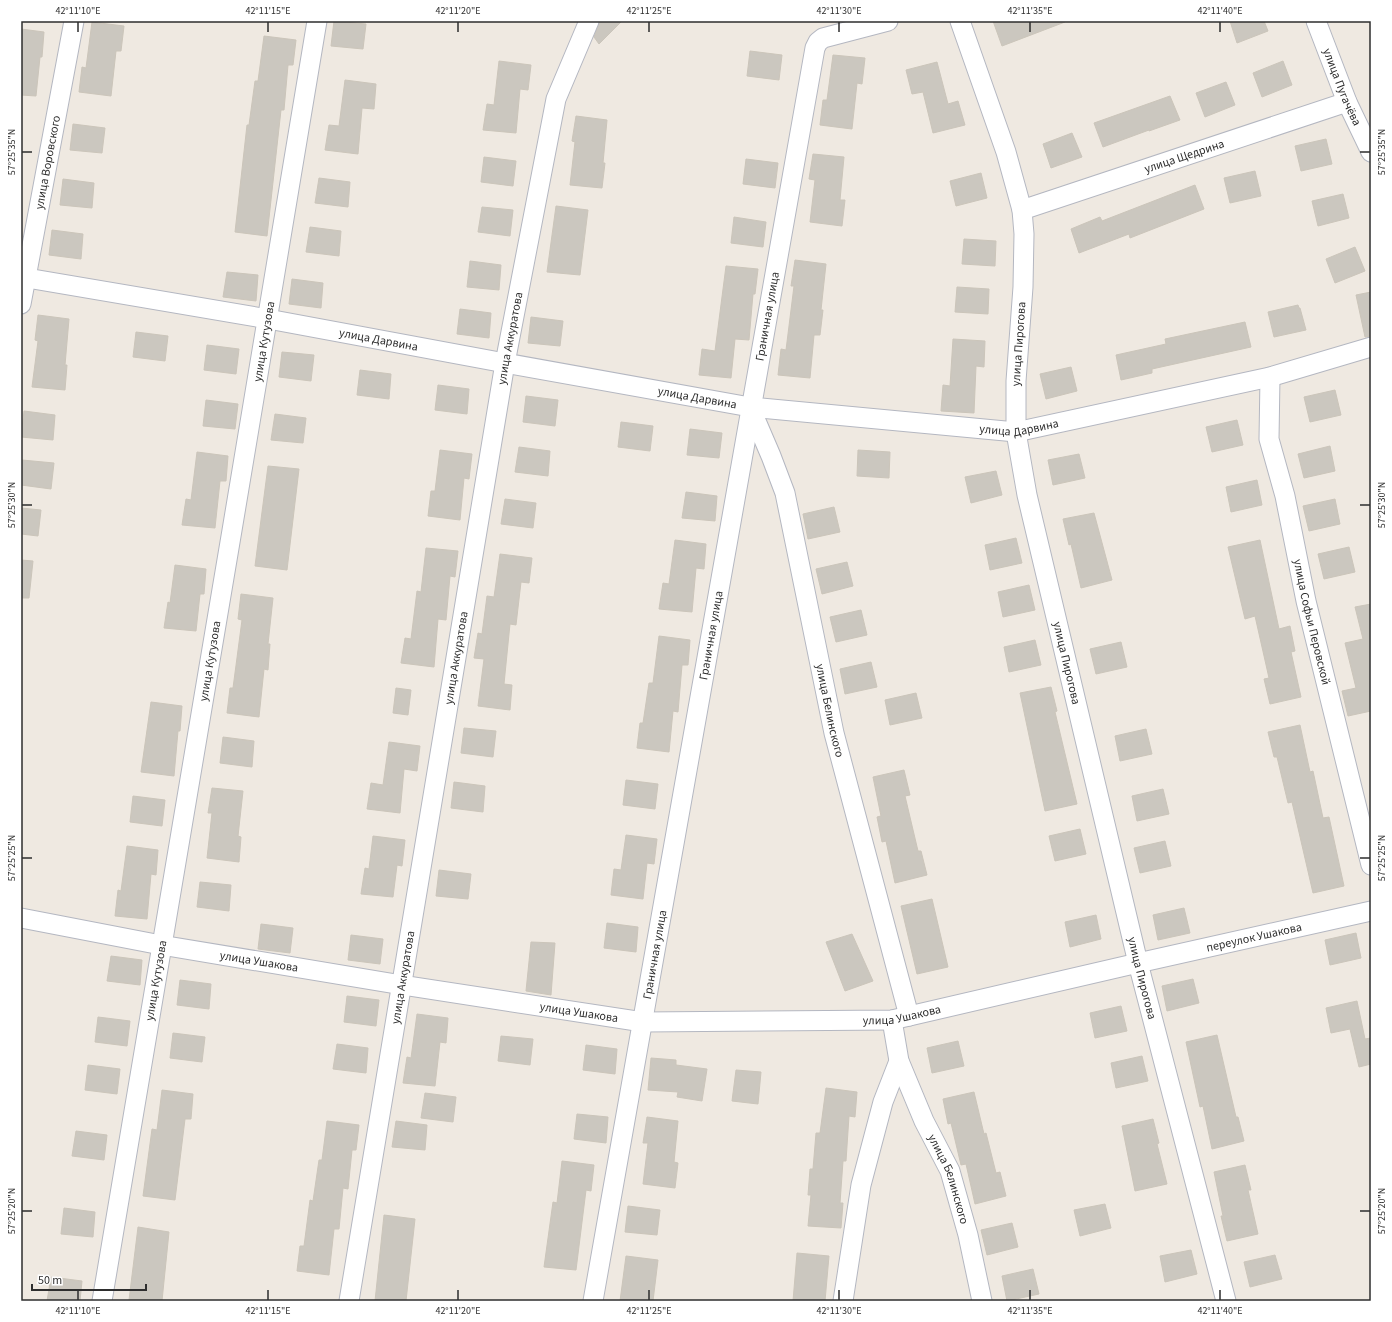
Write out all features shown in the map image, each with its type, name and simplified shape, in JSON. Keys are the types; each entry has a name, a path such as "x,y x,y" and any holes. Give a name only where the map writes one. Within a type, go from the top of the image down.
{"street":[{"name":"улица Воровского","path":"21,304 23,278 74,21"},
{"name":"улица Кутузова","path":"102,1301 317,21"},
{"name":"улица Аккуратова","path":"349,1301 505,363 556,98 589,21"},
{"name":"Граничная улица","path":"593,1301 750,407 815,48 818,42 823,38 888,21"},
{"name":"улица Пирогова","path":"960,21 1006,152 1022,210 1024,234 1023,287 1016,381 1016,432 1027,495 1138,963 1226,1301"},
{"name":"улица Пугачёва","path":"1316,21 1347,102 1371,152"},
{"name":"улица Щедрина","path":"1022,210 1347,102"},
{"name":"улица Дарвина","path":"23,278 268,319 750,407 1016,432 1270,377 1371,346"},
{"name":"улица Софьи Перовской","path":"1270,377 1269,439 1285,496 1306,602 1371,865"},
{"name":"улица Белинского","path":"750,407 785,493 834,733 901,1018 899,1062 924,1121 950,1170 968,1235 982,1301"},
{"name":"переулок Ушакова","path":"1138,963 1371,911"},
{"name":"улица Ушакова","path":"21,918 161,945 402,985 643,1022 901,1018 1138,963"},
{"path":"843,1301 861,1185 883,1102 899,1062"}],"building":[{"path":"334,21 366,24 363,49 331,46"},
{"path":"600,21 622,21 599,44 594,37"},
{"path":"993,21 1065,21 1065,22 1002,46"},
{"path":"1230,21 1264,21 1268,31 1237,43"},
{"path":"92,22 124,26 121,51 116,51 111,96 79,92 82,67 86,68"},
{"path":"21,29 44,32 36,96 21,95"},
{"path":"264,36 296,40 293,65 288,65 284,110 281,110 267,236 235,232 247,125 249,125 255,81 258,81"},
{"path":"750,51 782,55 779,80 747,76"},
{"path":"833,55 865,58 862,84 857,83 852,129 820,125 823,100 827,100"},
{"path":"499,61 531,65 528,90 520,89 516,133 483,130 487,104 494,105"},
{"path":"1283,61 1292,85 1262,97 1253,73"},
{"path":"937,62 948,104 958,101 965,125 933,133 923,92 912,94 906,70"},
{"path":"345,80 376,84 374,109 362,108 358,154 325,150 329,125 339,126"},
{"path":"1226,82 1235,105 1205,117 1196,93"},
{"path":"1170,96 1180,120 1103,147 1094,123"},
{"path":"576,116 607,120 602,188 570,185 575,142 572,141"},
{"path":"73,124 105,128 102,153 70,150"},
{"path":"1072,133 1082,157 1051,168 1043,144"},
{"path":"1326,139 1332,164 1301,171 1295,146"},
{"path":"813,154 844,157 840,200 845,200 842,226 810,222 815,180 809,179"},
{"path":"484,157 516,161 513,186 481,182"},
{"path":"746,159 778,163 775,188 743,184"},
{"path":"1255,171 1261,196 1230,203 1224,178"},
{"path":"981,173 987,198 956,206 950,181"},
{"path":"319,178 350,182 348,207 315,203"},
{"path":"63,179 94,183 92,208 60,205"},
{"path":"1195,185 1204,209 1130,238 1129,234 1079,253 1071,229 1100,217 1102,221"},
{"path":"1343,194 1349,218 1318,226 1312,201"},
{"path":"556,206 588,210 580,275 547,272"},
{"path":"482,207 513,210 510,236 478,232"},
{"path":"734,217 766,222 763,247 731,243"},
{"path":"310,227 341,231 339,256 306,252"},
{"path":"52,230 83,234 81,259 49,255"},
{"path":"964,239 996,241 995,266 962,264"},
{"path":"1355,247 1365,271 1335,283 1326,259"},
{"path":"795,260 826,264 820,335 814,335 810,378 778,375 781,349 786,350 794,286 791,286"},
{"path":"470,261 501,265 499,290 467,287"},
{"path":"726,266 758,269 755,294 753,294 749,340 735,339 731,378 699,375 702,349 715,351"},
{"path":"227,272 258,275 256,301 223,297"},
{"path":"292,279 323,283 321,308 289,304"},
{"path":"957,287 989,289 988,314 955,312"},
{"path":"1371,292 1371,336 1365,337 1356,295"},
{"path":"1298,305 1306,330 1274,337 1268,312"},
{"path":"460,309 491,313 489,338 457,334"},
{"path":"38,315 69,319 65,365 67,365 65,390 32,387 38,341 35,340"},
{"path":"531,317 563,321 560,346 528,343"},
{"path":"1245,322 1251,347 1152,369 1152,373 1121,380 1116,355 1166,344 1165,339"},
{"path":"136,332 168,336 165,361 133,357"},
{"path":"953,339 985,341 984,367 976,366 974,413 941,411 943,385 950,386"},
{"path":"207,345 239,349 236,374 204,370"},
{"path":"282,352 314,355 311,381 279,377"},
{"path":"1071,367 1077,391 1046,399 1040,374"},
{"path":"360,370 391,374 389,399 357,395"},
{"path":"438,385 469,389 467,414 435,410"},
{"path":"1335,390 1341,415 1310,422 1304,397"},
{"path":"526,396 558,400 555,426 523,422"},
{"path":"206,400 238,404 235,429 203,426"},
{"path":"24,411 55,415 53,440 21,437"},
{"path":"275,414 306,418 303,443 271,440"},
{"path":"1237,420 1243,445 1212,452 1206,427"},
{"path":"621,422 653,426 650,451 618,447"},
{"path":"690,429 722,433 719,458 687,455"},
{"path":"1330,446 1335,471 1304,478 1298,454"},
{"path":"519,447 550,451 548,476 515,472"},
{"path":"440,450 472,454 469,479 464,478 460,520 428,516 431,491 435,491"},
{"path":"858,450 890,452 889,478 857,476"},
{"path":"197,452 228,456 226,481 220,481 215,528 182,525 186,499 191,500"},
{"path":"1079,454 1085,478 1053,485 1048,460"},
{"path":"22,460 54,463 51,489 21,485"},
{"path":"268,466 299,469 287,570 255,566"},
{"path":"996,471 1002,495 971,503 965,477"},
{"path":"1257,480 1262,505 1231,512 1226,487"},
{"path":"686,492 717,496 715,521 682,518"},
{"path":"505,499 536,503 533,528 501,524"},
{"path":"1335,499 1340,524 1309,531 1303,506"},
{"path":"834,507 840,532 808,539 803,514"},
{"path":"21,508 41,510 38,536 21,534"},
{"path":"1094,513 1112,580 1081,588 1071,544 1069,545 1063,519"},
{"path":"1016,538 1022,563 990,570 985,545"},
{"path":"675,540 706,544 704,569 696,568 692,612 659,609 663,583 669,584"},
{"path":"1260,540 1279,629 1290,626 1295,651 1291,652 1301,697 1270,704 1264,679 1269,678 1255,616 1245,619 1228,547"},
{"path":"1349,547 1355,572 1324,579 1318,554"},
{"path":"426,548 458,551 455,577 450,576 446,620 438,619 434,667 401,663 405,638 411,639 417,591 421,592"},
{"path":"500,554 532,558 529,583 521,582 516,625 510,624 504,684 512,685 510,710 478,706 484,659 474,658 478,633 482,634 487,596 494,597"},
{"path":"21,560 33,561 29,598 21,598"},
{"path":"847,562 853,586 822,594 816,569"},
{"path":"175,565 206,569 204,594 200,594 196,631 164,628 168,602 170,603"},
{"path":"1029,585 1035,610 1003,617 998,592"},
{"path":"241,594 273,598 268,644 270,644 268,670 264,669 259,717 227,713 230,688 233,688 242,620 238,619"},
{"path":"1371,604 1371,711 1348,716 1342,691 1356,688 1345,643 1363,639 1355,607"},
{"path":"861,610 867,635 836,642 830,617"},
{"path":"659,636 690,640 688,665 682,665 678,712 673,711 669,752 637,748 640,723 643,723 649,683 653,683"},
{"path":"1035,640 1041,665 1009,672 1004,647"},
{"path":"1121,642 1127,667 1096,674 1090,649"},
{"path":"871,662 877,687 845,694 840,669"},
{"path":"1051,687 1057,711 1055,712 1077,804 1045,811 1020,693"},
{"path":"396,688 411,690 408,715 393,713"},
{"path":"916,693 922,718 890,725 885,700"},
{"path":"151,702 182,706 174,776 141,772"},
{"path":"1300,725 1310,772 1313,771 1323,818 1329,817 1344,886 1313,893 1292,802 1288,803 1277,757 1274,757 1268,732"},
{"path":"464,728 496,731 493,757 461,753"},
{"path":"1146,729 1152,754 1120,761 1115,736"},
{"path":"223,737 254,741 252,767 220,763"},
{"path":"389,742 420,746 417,771 404,769 400,813 367,809 371,783 383,785"},
{"path":"904,770 910,795 905,796 918,851 921,851 927,875 895,883 886,841 882,842 877,817 881,816 873,777"},
{"path":"626,780 658,784 655,809 623,805"},
{"path":"454,782 485,786 483,812 451,808"},
{"path":"212,788 243,791 238,836 241,837 239,862 207,858 212,813 208,813"},
{"path":"1163,789 1169,814 1137,821 1132,796"},
{"path":"133,796 165,800 162,826 130,822"},
{"path":"1080,829 1086,854 1055,861 1049,836"},
{"path":"626,835 657,839 654,864 647,863 643,899 611,895 614,869 621,870"},
{"path":"373,836 405,840 402,866 397,865 393,897 361,894 365,868 369,869"},
{"path":"1165,841 1171,866 1140,873 1134,848"},
{"path":"127,846 158,850 156,875 151,874 147,919 115,916 118,890 121,891"},
{"path":"439,870 471,874 468,899 436,896"},
{"path":"200,882 231,885 229,911 197,907"},
{"path":"932,899 948,967 917,974 901,906"},
{"path":"1184,908 1190,933 1158,940 1153,915"},
{"path":"1096,915 1101,939 1070,947 1065,922"},
{"path":"607,923 638,927 636,952 604,948"},
{"path":"261,924 293,928 290,953 258,949"},
{"path":"1356,933 1361,958 1330,965 1325,940"},
{"path":"852,934 873,981 845,991 826,942"},
{"path":"351,935 383,939 380,964 348,960"},
{"path":"531,942 555,943 551,995 526,991"},
{"path":"111,956 142,960 140,985 107,981"},
{"path":"1193,979 1199,1003 1167,1011 1162,986"},
{"path":"180,980 211,984 209,1009 177,1005"},
{"path":"347,996 379,1000 376,1026 344,1022"},
{"path":"1357,1001 1365,1039 1371,1038 1371,1064 1359,1067 1350,1029 1331,1033 1326,1008"},
{"path":"1121,1006 1127,1031 1095,1038 1090,1013"},
{"path":"417,1014 448,1018 446,1043 440,1042 435,1086 403,1083 407,1057 411,1058"},
{"path":"98,1017 130,1021 127,1046 95,1042"},
{"path":"173,1033 205,1037 202,1062 170,1058"},
{"path":"1217,1035 1236,1117 1238,1117 1244,1141 1212,1149 1203,1106 1200,1107 1186,1042"},
{"path":"501,1036 533,1039 530,1065 498,1061"},
{"path":"958,1041 964,1066 932,1073 927,1048"},
{"path":"337,1044 368,1048 366,1073 333,1069"},
{"path":"586,1045 617,1049 615,1074 583,1070"},
{"path":"1142,1056 1148,1081 1116,1088 1111,1063"},
{"path":"651,1058 676,1060 676,1065 707,1069 702,1101 677,1097 678,1092 648,1090"},
{"path":"88,1065 120,1069 117,1094 85,1090"},
{"path":"736,1070 761,1072 758,1104 732,1101"},
{"path":"826,1088 857,1092 855,1117 849,1116 846,1161 843,1161 840,1203 843,1203 841,1228 808,1226 811,1195 808,1195 810,1169 813,1169 816,1133 820,1133"},
{"path":"162,1090 193,1094 191,1119 185,1119 175,1200 143,1196 152,1129 157,1130"},
{"path":"974,1092 984,1134 986,1133 996,1173 1000,1172 1006,1196 975,1204 966,1164 961,1165 951,1123 948,1124 943,1099"},
{"path":"425,1093 456,1097 453,1122 421,1118"},
{"path":"577,1114 608,1117 606,1143 574,1139"},
{"path":"647,1117 678,1121 674,1162 678,1163 675,1188 643,1184 648,1143 643,1143"},
{"path":"1153,1119 1159,1143 1157,1144 1167,1184 1135,1191 1122,1126"},
{"path":"327,1121 359,1125 356,1150 352,1150 348,1189 343,1188 339,1229 334,1229 329,1275 297,1271 300,1246 304,1246 310,1200 313,1201 319,1160 322,1160"},
{"path":"396,1121 427,1125 425,1150 392,1147"},
{"path":"76,1131 107,1135 104,1160 72,1156"},
{"path":"562,1161 594,1165 591,1191 586,1190 576,1270 544,1267 553,1202 557,1203"},
{"path":"1245,1165 1251,1190 1248,1190 1258,1234 1227,1241 1221,1216 1223,1216 1214,1172"},
{"path":"1105,1204 1111,1228 1080,1236 1074,1210"},
{"path":"628,1206 660,1210 657,1235 625,1232"},
{"path":"64,1208 95,1212 93,1237 61,1234"},
{"path":"384,1215 415,1219 406,1301 375,1301"},
{"path":"1012,1223 1018,1247 987,1255 981,1230"},
{"path":"138,1227 169,1232 162,1301 129,1300"},
{"path":"1191,1250 1197,1274 1165,1282 1160,1256"},
{"path":"797,1253 829,1256 825,1301 793,1301"},
{"path":"1275,1255 1282,1279 1250,1287 1244,1262"},
{"path":"626,1256 658,1260 653,1301 620,1301"},
{"path":"1033,1269 1039,1294 1007,1301 1002,1276"},
{"path":"51,1277 82,1281 80,1301 47,1301"}]}
